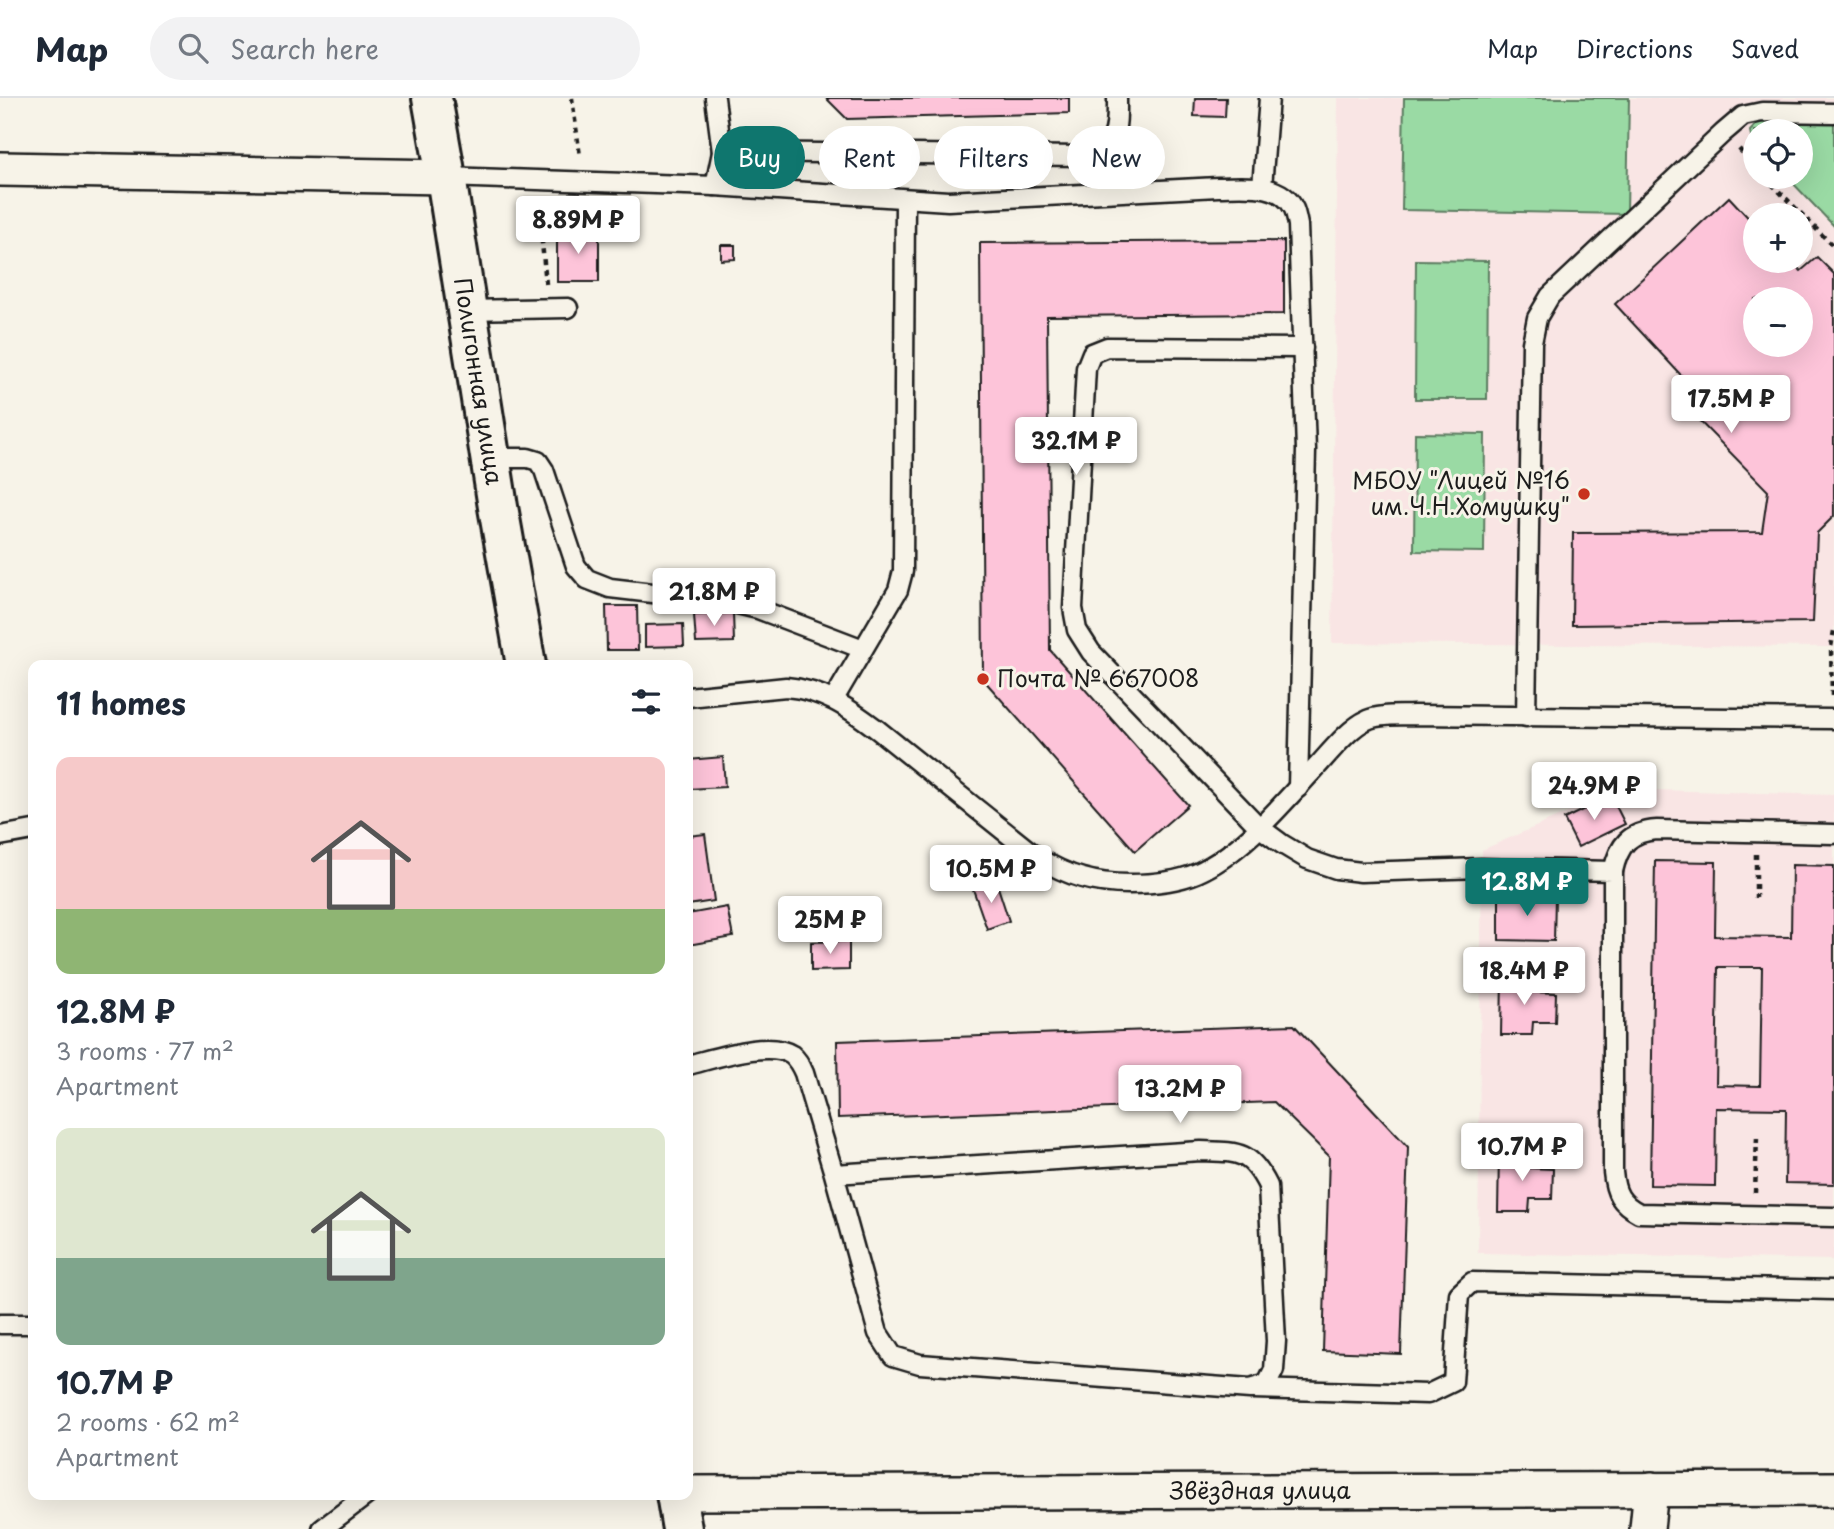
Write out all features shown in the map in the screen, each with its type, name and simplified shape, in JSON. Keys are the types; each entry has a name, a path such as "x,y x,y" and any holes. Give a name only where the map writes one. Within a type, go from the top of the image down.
{"street":[{"name":"Полигонная улица","path":"432,98 525,660"},
{"path":"0,169 446,177"},
{"path":"1647,1529 1651,1489"},
{"name":"Звёздная улица","path":"693,1493 1834,1489"},
{"path":"677,1500 682,1529"}],"lane":[{"path":"715,98 719,126"},
{"path":"805,153 1087,156 1102,151 1113,139 1117,124 1117,98"},
{"path":"1262,187 1269,98"},
{"path":"1526,716 1532,343 1537,318 1550,296 1743,116 1762,112 1834,113"},
{"path":"446,177 714,186"},
{"path":"759,189 948,201 1218,187 1262,187 1281,193 1293,207 1298,225 1306,450 1298,788"},
{"path":"834,699 898,590 902,571 905,199"},
{"path":"467,310 568,308"},
{"path":"1303,348 1107,347 1092,353 1086,368 1073,608 1077,630 1091,652 1259,827 1307,859 1336,869 1361,872 1481,868 1613,871"},
{"path":"490,458 528,458 538,461 544,470 576,566 587,579 610,588 729,602 758,609 863,649"},
{"path":"693,696 786,687 801,688 834,699 878,730 1038,858 1082,879 1112,884 1154,884 1177,879 1197,873 1231,852 1298,788 1348,733 1368,719 1414,715 1833,719"},
{"path":"0,836 28,831"},
{"path":"1834,834 1645,831 1633,836 1623,845 1613,871 1613,1172 1614,1186 1620,1199 1639,1213 1834,1217"},
{"path":"693,1064 751,1050 779,1049 799,1062 834,1174 878,1333 893,1356 920,1364 1250,1389 1428,1394 1453,1382 1459,1294 1472,1282 1834,1290"},
{"path":"834,1174 1201,1151 1233,1152 1250,1158 1260,1169 1268,1186 1276,1341 1274,1370 1267,1384 1250,1389"},
{"path":"0,1324 28,1324"},
{"path":"322,1529 360,1500"}],"path":[{"path":"1777,189 1834,247"},
{"path":"1833,719 1831,647 1834,631"},
{"path":"1755,833 1756,898"},
{"path":"1755,1214 1757,1137"}],"shaded area":[{"name":"МБОУ \"Лицей №16 им.Ч.Н.Хомушку\"","path":"1338,98 1834,98 1834,647 1332,643"},
{"path":"1622,789 1834,795 1834,1260 1478,1253 1482,850"}],"green space":[{"path":"1404,98 1629,98 1627,214 1402,210"},
{"path":"1813,121 1834,122 1834,226 1799,189 1813,189"},
{"path":"1416,260 1488,261 1487,399 1415,399"},
{"path":"1415,433 1485,434 1484,552 1414,551"}],"building":[{"path":"826,98 1069,98 1069,113 847,119"},
{"path":"1195,98 1226,98 1225,117 1194,116"},
{"path":"1729,197 1743,212 1743,273 1813,273 1813,260 1817,257 1834,274 1834,516 1817,533 1813,622 1572,625 1573,533 1762,532 1768,491 1679,400 1692,387 1615,304"},
{"path":"557,231 599,231 599,282 557,282"},
{"path":"1284,241 1284,314 1047,316 1050,650 1188,805 1135,851 983,679 980,243"},
{"path":"721,245 735,245 735,259 721,260"},
{"path":"606,606 637,606 638,650 607,650"},
{"path":"733,613 734,642 696,643 694,615"},
{"path":"683,624 684,646 645,647 645,625"},
{"path":"723,757 725,787 693,789 693,760"},
{"path":"1611,796 1625,824 1578,847 1564,819"},
{"path":"705,834 714,901 693,904 693,835"},
{"path":"1655,861 1716,862 1715,936 1791,937 1792,865 1834,866 1834,1184 1785,1183 1786,1109 1716,1108 1715,1186 1650,1185","holes":["1718,967 1762,967 1760,1086 1716,1085"]},
{"path":"996,881 1009,921 987,929 973,889"},
{"path":"1499,896 1555,897 1554,941 1499,940"},
{"path":"727,907 733,937 693,944 693,913"},
{"path":"849,941 849,970 811,971 811,942"},
{"path":"1502,977 1533,978 1533,992 1556,993 1555,1022 1533,1022 1532,1035 1501,1035"},
{"path":"1294,1025 1408,1147 1401,1354 1323,1351 1329,1156 1274,1102 838,1118 837,1041"},
{"path":"1499,1154 1530,1154 1530,1168 1553,1169 1552,1199 1530,1199 1529,1212 1498,1212"}],"place":[{"name":"МБОУ \"Лицей №16 им.Ч.Н.Хомушку\"","path":"1584,494"},
{"name":"Почта № 667008","path":"983,679"}]}
